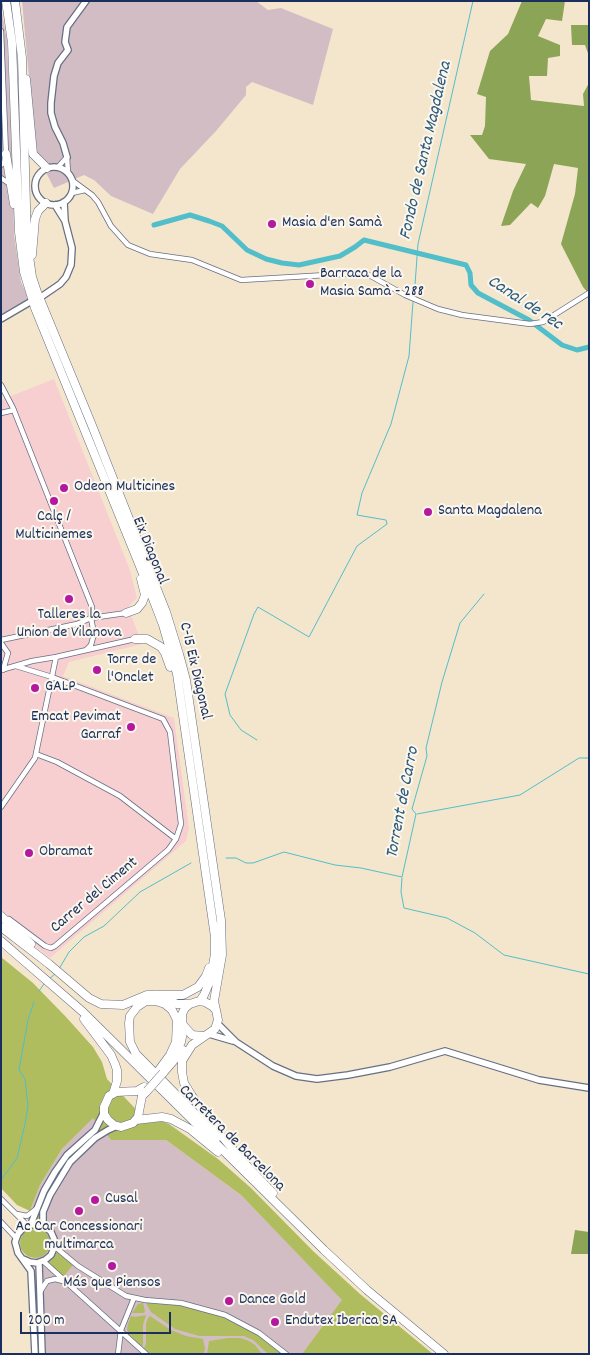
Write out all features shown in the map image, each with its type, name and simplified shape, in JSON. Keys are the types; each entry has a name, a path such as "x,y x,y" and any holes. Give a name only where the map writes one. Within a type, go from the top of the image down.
{"highway":[{"name":"Eix Diagonal","path":"6,1 12,43 15,87 21,258 28,290 163,625 172,654 178,684 214,937 214,954 210,981 200,1001"},
{"path":"15,1 22,58 25,63 33,154 47,168"},
{"name":"C-15 Eix Diagonal","path":"22,58 27,242 36,292 169,621 187,689 221,920 222,955 214,1001 216,1010"},
{"path":"6,154 14,210 18,215"},
{"path":"30,262 33,254 35,219 38,211 46,203"},
{"path":"126,613 137,609 142,603 144,595 137,569 137,561"},
{"path":"135,640 147,639 161,647 178,684"},
{"path":"1,915 52,966"},
{"path":"1,927 52,966 89,998 101,1004 124,1005 142,996 182,996 198,988 206,976 214,954"},
{"name":"Carretera de Barcelona","path":"1,942 55,989 146,1074 365,1288 444,1354"},
{"path":"55,989 83,1018 111,1055 117,1070 117,1081 113,1094"},
{"path":"157,995 173,1003 190,1004 200,1001 209,1003 216,1010 217,1023 214,1030 186,1046 162,1070"},
{"path":"162,1070 176,1042 177,1020 172,1010 165,1004 156,1001 146,1001 137,1007 130,1016 130,1042 136,1054 365,1284 365,1288"},
{"path":"145,1089 127,1092 118,1091 113,1094 106,1101 104,1112 108,1120 118,1126 128,1126 136,1120 145,1089 173,1057 179,1047 182,1037 183,1013 190,1004"},
{"path":"183,1025 189,1033 203,1036"},
{"path":"203,1036 192,1046 182,1060 184,1083 207,1117 241,1159"},
{"path":"127,1092 135,1097 139,1106"},
{"path":"136,1120 162,1117 180,1123 204,1140 238,1169 244,1171"}],"street":[{"path":"68,173 67,157 55,127 51,103 54,76 58,63 68,50 65,42 67,27 86,1"},
{"path":"1,30 6,154 4,163 1,165"},
{"path":"58,167 67,157"},
{"path":"85,190 72,193 64,202 55,205 46,203 38,196 35,185 38,175 47,168 58,167 68,173 73,181 85,190 98,202 111,226 128,245 150,254 192,260 241,280 361,273 369,275 405,295 438,309 462,315 530,324 543,322 589,293"},
{"path":"1,178 10,185"},
{"path":"72,193 73,181"},
{"path":"41,297 60,284 66,277 71,265 72,248 65,221 64,202"},
{"path":"55,205 65,221"},
{"path":"1,319 30,302"},
{"path":"1,385 14,410 92,607 91,618 94,634 91,645 86,650"},
{"path":"1,413 14,410"},
{"path":"92,610 98,614 109,616"},
{"path":"2,670 8,653 1,642 78,624 91,618 126,613"},
{"path":"2,670 32,661 135,640"},
{"path":"1,806 35,758 56,657"},
{"path":"16,666 52,677 150,714 163,720 168,725 181,818 176,839 120,796 57,762 36,754"},
{"name":"Carrer del Ciment","path":"1,915 44,946 51,948 168,850 176,839"},
{"path":"217,1023 236,1042 273,1066 291,1075 316,1079 326,1078 390,1067 444,1051 539,1080 589,1088"},
{"path":"203,1036 236,1042"},
{"path":"42,1225 43,1212 50,1195 61,1175 93,1136 104,1112"},
{"path":"29,1225 59,1165 77,1145 118,1126"},
{"path":"1,1199 29,1225"},
{"path":"16,1214 27,1216 38,1208"},
{"path":"1,1222 16,1238"},
{"path":"24,1259 32,1263 41,1262 51,1255 54,1246 52,1234 42,1225 29,1225 20,1230 16,1238 16,1249 32,1271 35,1354"},
{"path":"54,1246 66,1257 101,1281 134,1298 181,1303 225,1315 259,1333 286,1354"},
{"path":"41,1262 121,1330 146,1354"},
{"path":"41,1262 39,1292 42,1354"},
{"path":"39,1292 43,1285 52,1279 67,1283"},
{"path":"118,1354 121,1330 134,1298"}],"shaded area":[{"path":"22,1 256,1 268,10 281,8 333,29 313,105 252,82 246,87 246,95 216,131 180,169 153,214 111,196 94,180 84,175 54,188 36,153"},
{"path":"1,8 7,40 13,161 14,235 21,282 30,301 1,316"},
{"path":"54,379 130,570 137,598 128,607 142,644 69,662 63,676 174,718 189,828 186,841 50,958 1,919 1,400"},
{"path":"93,1117 111,1140 166,1140 241,1195 343,1300 302,1354 38,1354 36,1244 30,1211 40,1185 62,1149"}],"green space":[{"path":"522,1 565,1 562,21 546,19 538,36 560,45 560,56 548,58 547,76 529,76 531,100 584,106 583,94 589,83 589,294 583,287 561,244 575,194 578,168 554,164 545,196 538,208 531,203 510,225 501,226 513,191 526,164 489,159 470,135 482,135 485,126 486,97 477,94 490,51 508,34"},
{"path":"571,25 589,25 589,56 585,45 572,45"},
{"path":"1,957 33,983 93,1047 102,1062 107,1079 149,1123 161,1121 169,1124 218,1159 251,1188 313,1251 360,1294 433,1354 302,1354 342,1300 241,1195 166,1140 111,1140 103,1130 99,1132 66,1162 51,1186 38,1220 36,1219 47,1191 58,1171 70,1155 99,1125 93,1118 62,1149 40,1185 30,1211 17,1205 1,1188"},
{"path":"35,1228 46,1232 50,1243 46,1254 35,1258 24,1254 20,1243 24,1232"},
{"path":"575,1230 589,1232 589,1254 571,1254"},
{"path":"57,1252 73,1265 63,1277 48,1263"},
{"path":"143,1303 144,1313 132,1313 138,1304"},
{"path":"146,1303 181,1305 233,1321 258,1335 282,1354 268,1354 253,1340 244,1336 199,1336 175,1329 151,1312"},
{"path":"146,1315 143,1325 142,1347 127,1330 131,1316"},
{"path":"150,1316 171,1330 186,1336 203,1339 204,1354 151,1354 144,1348 146,1344 146,1324"},
{"path":"240,1338 249,1341 262,1354 207,1354 209,1341"}],"waterway":[{"name":"Fondo de Santa Magdalena","path":"414,298 418,244 473,1"},
{"name":"Canal de rec","path":"154,225 190,215 222,226 247,250 266,259 282,263 299,265 340,256 364,240 466,265 470,273 471,285 478,293 529,320 562,345 577,350 589,347"},
{"name":"Fondo de Santa Magdalena","path":"257,740 241,730 230,715 225,694 258,607 309,637 357,546 387,524 386,520 357,515 362,493 391,424 409,356 413,302"},
{"name":"Torrent de Carro","path":"226,858 236,858 246,863 253,863 284,852 335,865 361,868 402,877 416,814 412,809 427,756 426,748 442,682 460,623 484,594"},
{"path":"417,814 520,795 579,758 589,758"},
{"path":"59,969 69,952 84,937 104,926 140,892 191,863"},
{"path":"402,878 401,892 404,908 447,918 475,933 504,955 589,974"},
{"path":"49,979 55,974"},
{"path":"39,991 44,984"},
{"path":"1,1180 17,1158 25,1124 28,1106 25,1079 19,1070 28,1020 34,1002"}],"place":[{"name":"Masia d'en Samà","path":"272,224"},
{"name":"Barraca de la Masia Samà - 288","path":"310,284"},
{"name":"Odeon Multicines","path":"64,488"},
{"name":"Calç / Multicinemes","path":"54,501"},
{"name":"Santa Magdalena","path":"428,512"},
{"name":"Talleres la Union de Vilanova","path":"69,599"},
{"name":"Torre de l'Onclet","path":"97,670"},
{"name":"GALP","path":"35,688"},
{"name":"Emcat Pevimat Garraf","path":"131,727"},
{"name":"Obramat","path":"29,853"},
{"name":"Cusal","path":"95,1200"},
{"name":"Ac Car Concessionari multimarca","path":"79,1211"},
{"name":"Más que Piensos","path":"112,1266"},
{"name":"Dance Gold","path":"229,1301"},
{"name":"Endutex Iberica SA","path":"275,1322"}]}
